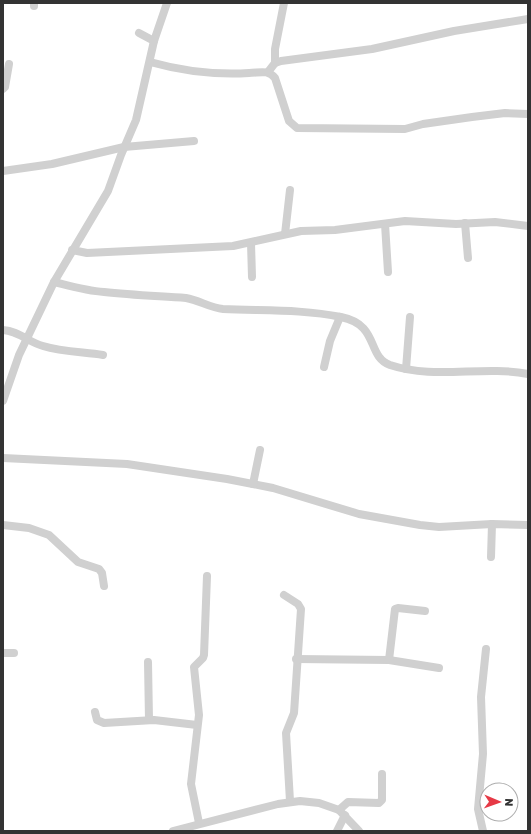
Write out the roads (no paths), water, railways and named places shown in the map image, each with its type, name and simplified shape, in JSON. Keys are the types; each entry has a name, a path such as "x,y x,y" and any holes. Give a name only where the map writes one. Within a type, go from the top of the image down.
{"street":[{"path":"3,401 27,338 54,282 104,199 136,120 154,41 168,3"},
{"path":"275,63 275,49 284,3"},
{"path":"268,72 275,63 288,59 372,49 454,31 528,19"},
{"path":"139,33 154,41"},
{"path":"150,62 190,71 230,74 268,72 275,78 289,121 297,128 405,129 423,124 472,117 505,113 528,114"},
{"path":"3,89 6,88 9,64"},
{"path":"3,172 58,163 124,147 194,141"},
{"path":"285,234 290,190"},
{"path":"72,250 87,253 233,246 285,234 318,229 335,230 413,221 465,223 495,222 528,226"},
{"path":"465,223 468,258"},
{"path":"385,224 388,272"},
{"path":"251,243 252,277"},
{"path":"54,282 103,292 187,298 221,309 298,312 340,317 352,320 363,326 382,359 388,364 406,369 431,373 495,370 528,374"},
{"path":"324,367 330,341 340,317"},
{"path":"406,369 410,317"},
{"path":"3,330 17,332 36,344 45,347 103,355"},
{"path":"253,484 260,450"},
{"path":"3,458 127,464 253,484 273,488 359,514 420,525 439,527 492,524 528,525"},
{"path":"491,556 492,524"},
{"path":"3,525 29,528 49,535 74,559 99,569 102,573 104,586"},
{"path":"199,823 191,784 199,708 194,667 204,655 207,576"},
{"path":"284,595 298,604 301,609 296,659 294,713 286,733 290,801"},
{"path":"389,660 395,610 398,608 425,610"},
{"path":"483,831 478,808 483,754 481,697 486,649"},
{"path":"3,653 14,653"},
{"path":"296,659 389,660 439,668"},
{"path":"148,662 149,720"},
{"path":"95,712 97,720 104,723 149,720 198,725"},
{"path":"337,831 342,812 348,802 379,803 382,800 382,774"},
{"path":"173,831 199,823 290,801 319,803 342,812 359,831"}]}
